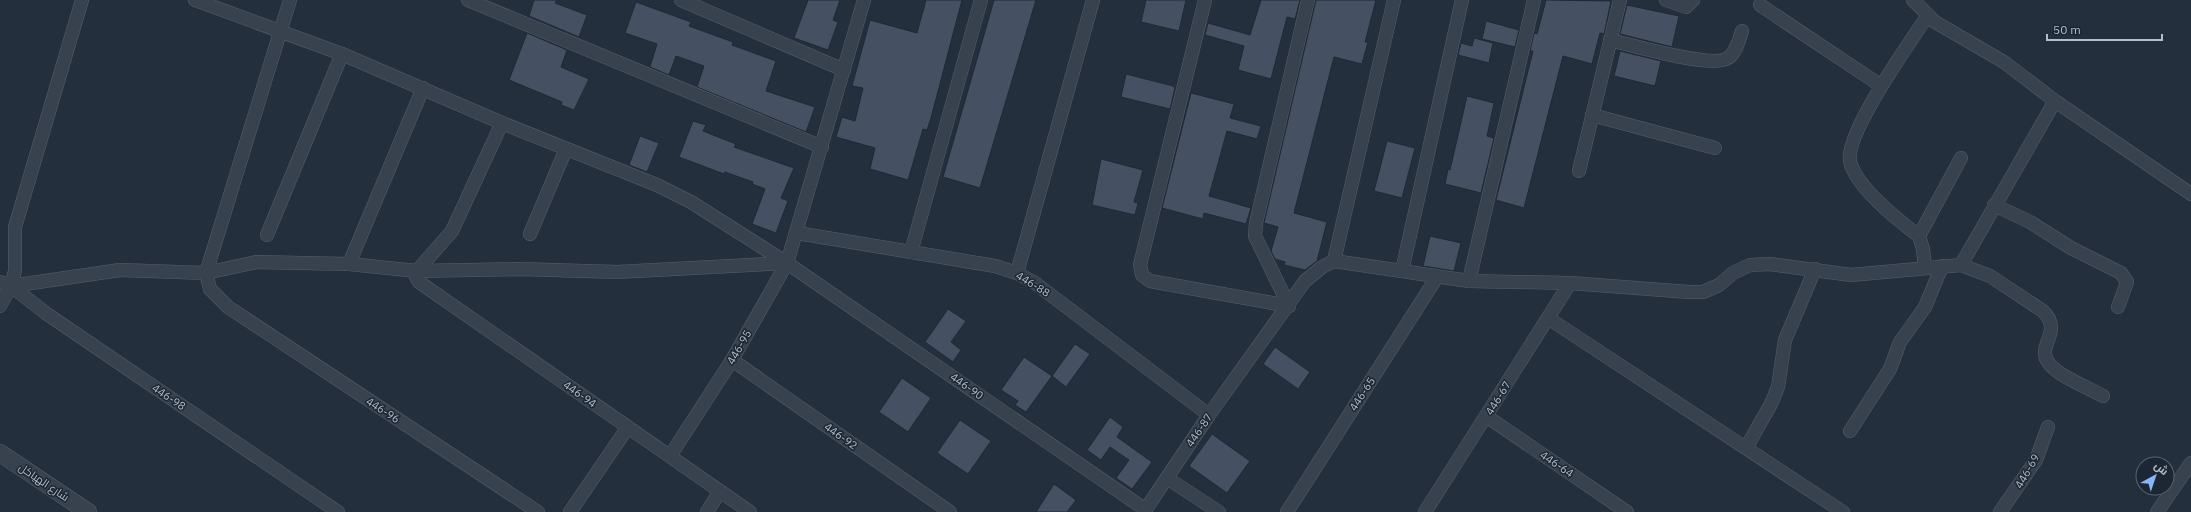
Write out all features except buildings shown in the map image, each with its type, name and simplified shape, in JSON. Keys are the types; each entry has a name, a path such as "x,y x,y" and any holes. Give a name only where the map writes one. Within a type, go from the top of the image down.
{"street":[{"path":"0,306 6,284 16,258 15,227 82,0"},
{"name":"446-90","path":"195,0 281,30 342,54 502,123 657,185 691,202 787,263 1145,511"},
{"path":"206,273 290,0"},
{"path":"468,0 822,147"},
{"path":"681,0 844,70"},
{"name":"446-95","path":"670,456 732,360 787,263 864,0"},
{"path":"911,252 981,0"},
{"path":"1017,273 1092,0"},
{"path":"1205,0 1140,266 1142,275 1150,281 1289,306"},
{"path":"1289,306 1255,236 1256,223 1308,0"},
{"path":"1394,0 1334,261 1469,281 1570,283 1703,292 1719,285 1733,273 1750,265 1770,264 1851,275 1961,265 1990,276 2043,311 2050,318 2053,328 2044,352 2046,360 2053,368 2103,396"},
{"path":"1402,271 1462,0"},
{"path":"1469,281 1534,0"},
{"path":"1578,171 1620,0"},
{"path":"1666,0 1686,7 1693,0"},
{"path":"1915,1 1928,15 1951,33 2004,62 2055,101 2191,194"},
{"path":"1760,5 1880,85"},
{"path":"1925,268 1923,249 1919,236 1890,214 1854,174 1850,160 1850,146 1880,85 1928,15"},
{"path":"1610,40 1688,58 1718,61 1729,58 1735,51 1742,31"},
{"path":"267,235 342,54"},
{"path":"349,264 423,88"},
{"path":"1961,265 1994,205 2055,101"},
{"path":"1592,115 1715,148"},
{"path":"417,272 452,232 502,123"},
{"path":"530,234 566,149"},
{"path":"1919,236 1961,158"},
{"path":"1994,205 2030,222 2071,248 2121,273 2127,282 2118,307"},
{"name":"446-88","path":"797,233 995,266 1017,273 1034,283 1209,415"},
{"name":"446-87","path":"1145,511 1209,415 1306,281 1322,268 1334,261"},
{"path":"6,284 120,270 206,273 256,262 349,264 417,272 519,269 617,272 787,263"},
{"path":"1850,431 1890,369 1896,348 1925,307 1942,266"},
{"path":"1746,448 1771,404 1778,387 1785,340 1815,269"},
{"name":"446-94","path":"417,272 416,277 419,282 750,512"},
{"name":"446-96","path":"206,273 210,289 228,307 538,512"},
{"name":"446-65","path":"1287,512 1437,277"},
{"name":"446-67","path":"1425,512 1570,283"},
{"name":"446-98","path":"6,284 338,512"},
{"path":"1548,318 1843,512"},
{"name":"446-92","path":"732,360 950,512"},
{"name":"446-64","path":"1486,416 1627,512"},
{"path":"570,512 628,427"},
{"name":"446-69","path":"2000,512 2036,460 2048,427"},
{"name":"شارع الهياكل","path":"0,453 88,512"},
{"path":"2158,512 2191,463"},
{"path":"1167,478 1219,512"},
{"path":"707,512 720,491"}]}
